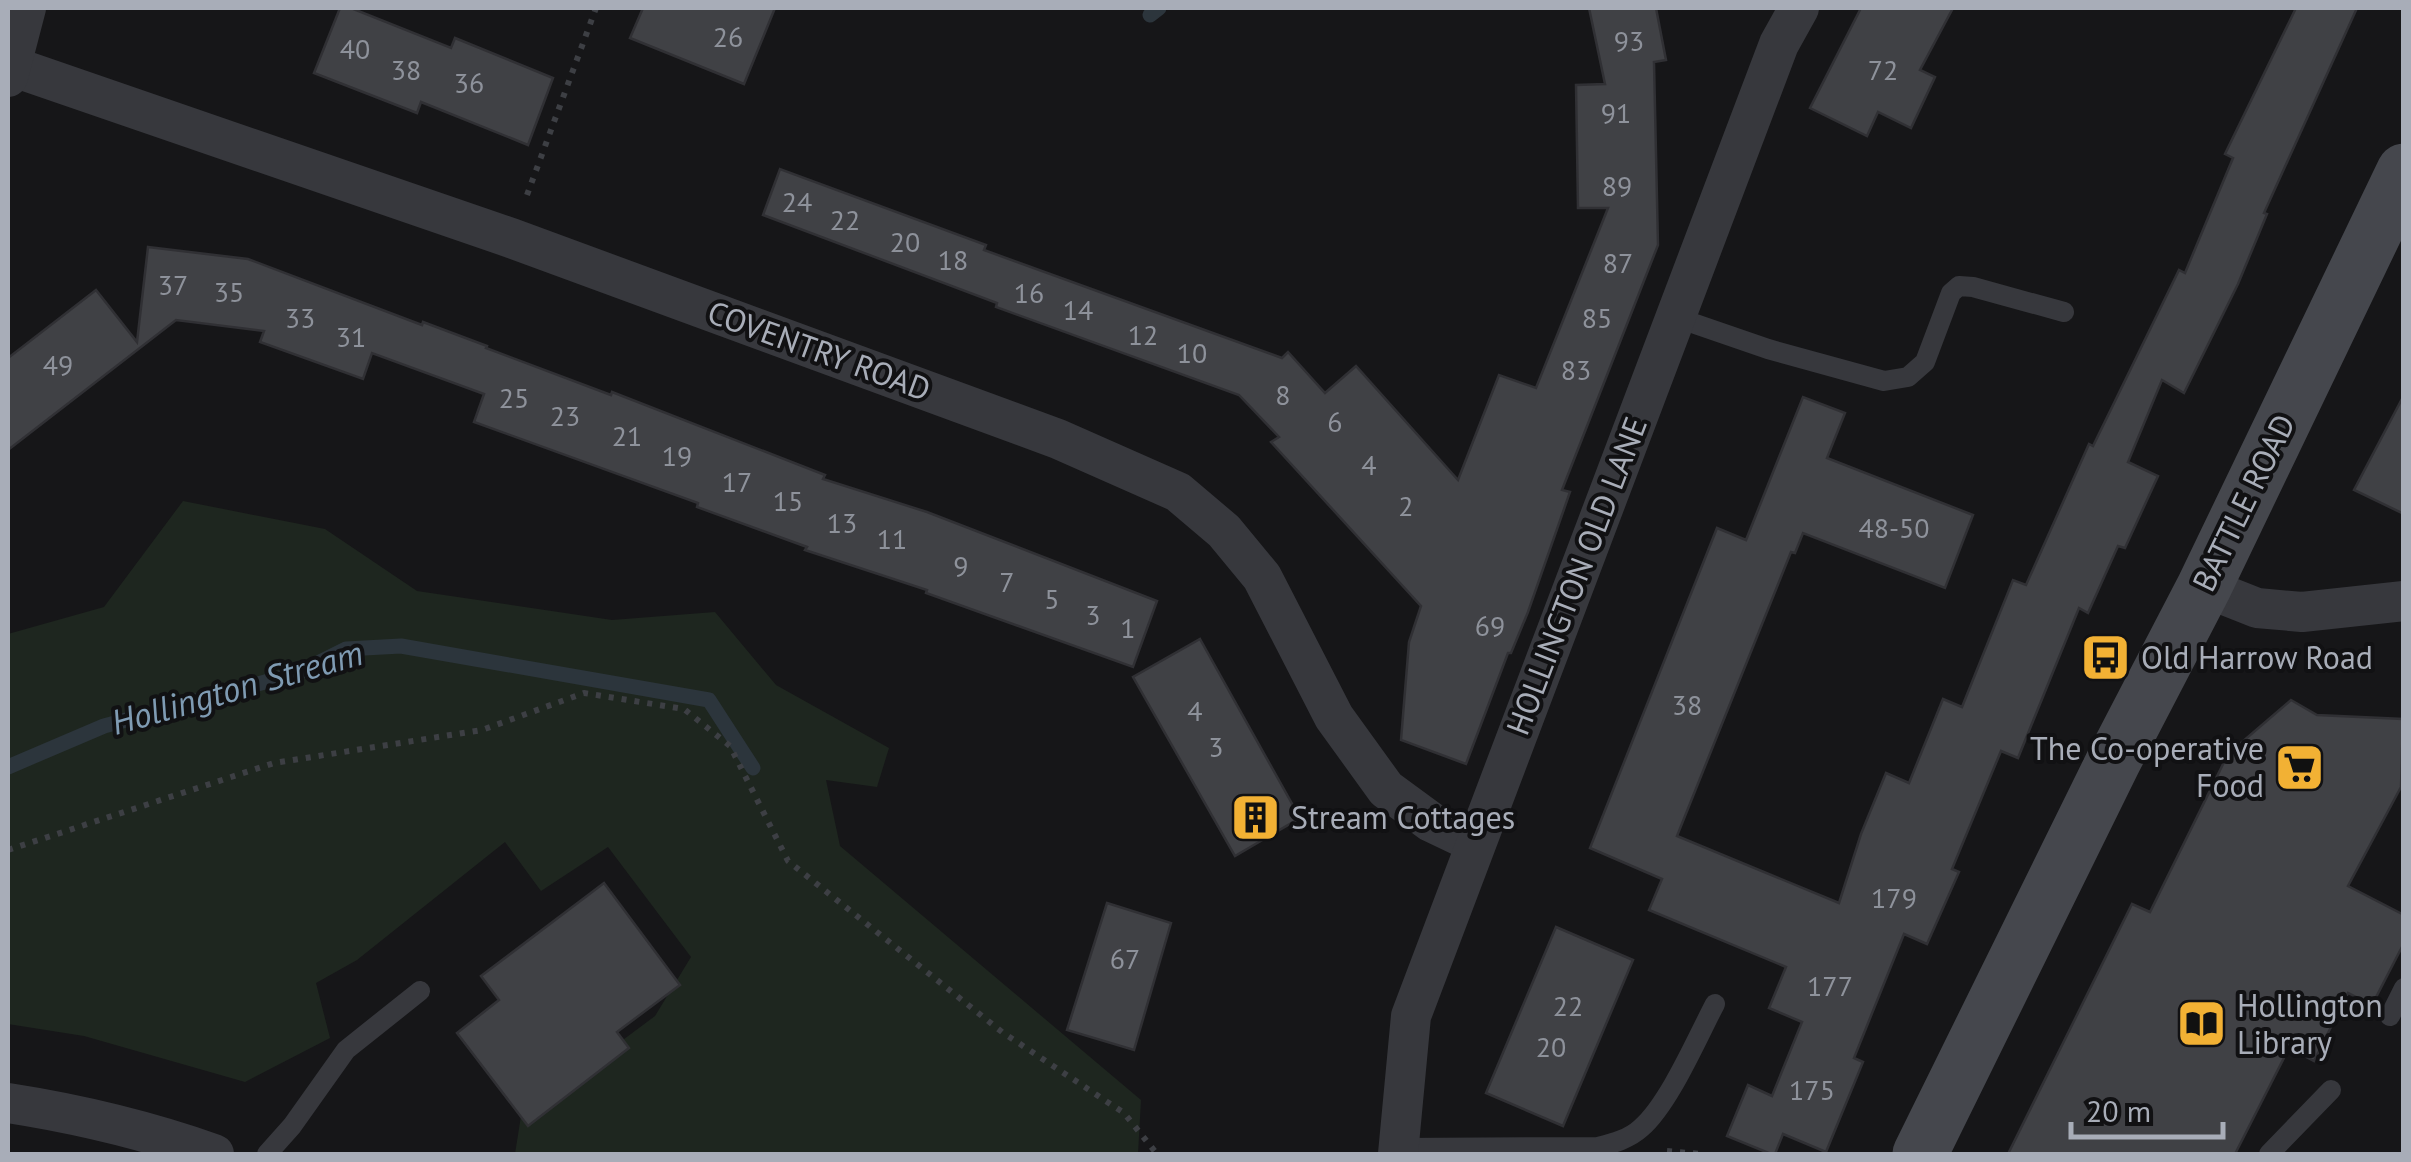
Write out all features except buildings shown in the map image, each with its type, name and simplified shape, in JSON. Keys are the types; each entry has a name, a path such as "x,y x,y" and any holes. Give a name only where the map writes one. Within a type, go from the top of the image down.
{"main road":[{"name":"BATTLE ROAD","path":"1920,1154 2112,762 2204,587 2404,171"}],"street":[{"path":"9,72 26,8"},
{"name":"HOLLINGTON OLD LANE","path":"1398,1151 1411,1016 1780,44 1798,8"},
{"name":"COVENTRY ROAD","path":"9,72 511,238 1058,439 1178,492 1224,531 1262,577 1334,717 1386,790 1431,822 1475,843"},
{"path":"2204,587 2257,608 2302,612 2404,602"},
{"path":"8,1103 82,1114 156,1133 214,1154"}],"lane":[{"path":"1675,318 1884,381 1908,376 1925,362 1951,293 1959,286 2064,312"},
{"path":"2390,1016 2404,988"},
{"path":"266,1154 292,1126 346,1050 420,991"},
{"path":"1398,1151 1598,1148 1624,1140 1657,1109 1715,1004"},
{"path":"2269,1154 2331,1090"}],"path":[{"path":"511,238 596,8"},
{"path":"8,850 274,763 482,730 584,693 684,709 730,746 788,861 1002,1032 1124,1114 1157,1154"},
{"path":"1691,1152 1700,1154"}],"shaded area":[{"path":"183,501 325,529 417,591 612,620 715,612 776,685 889,748 877,787 826,780 840,846 1141,1100 1138,1154 515,1154 521,1116 655,1016 691,957 608,847 541,891 505,842 357,960 316,983 330,1038 245,1082 84,1036 8,1024 8,634 104,607"}],"waterway":[{"name":"Hollington Stream","path":"1150,15 1159,8"},
{"name":"Hollington Stream","path":"8,767 104,726 298,673 346,649 401,646 709,700 753,768"}],"place":[{"name":"Old Harrow Road","path":"2106,658"},
{"name":"The Co-operative Food","path":"2299,767"},
{"name":"Stream Cottages","path":"1256,818"},
{"name":"Hollington Library","path":"2202,1024"}]}
